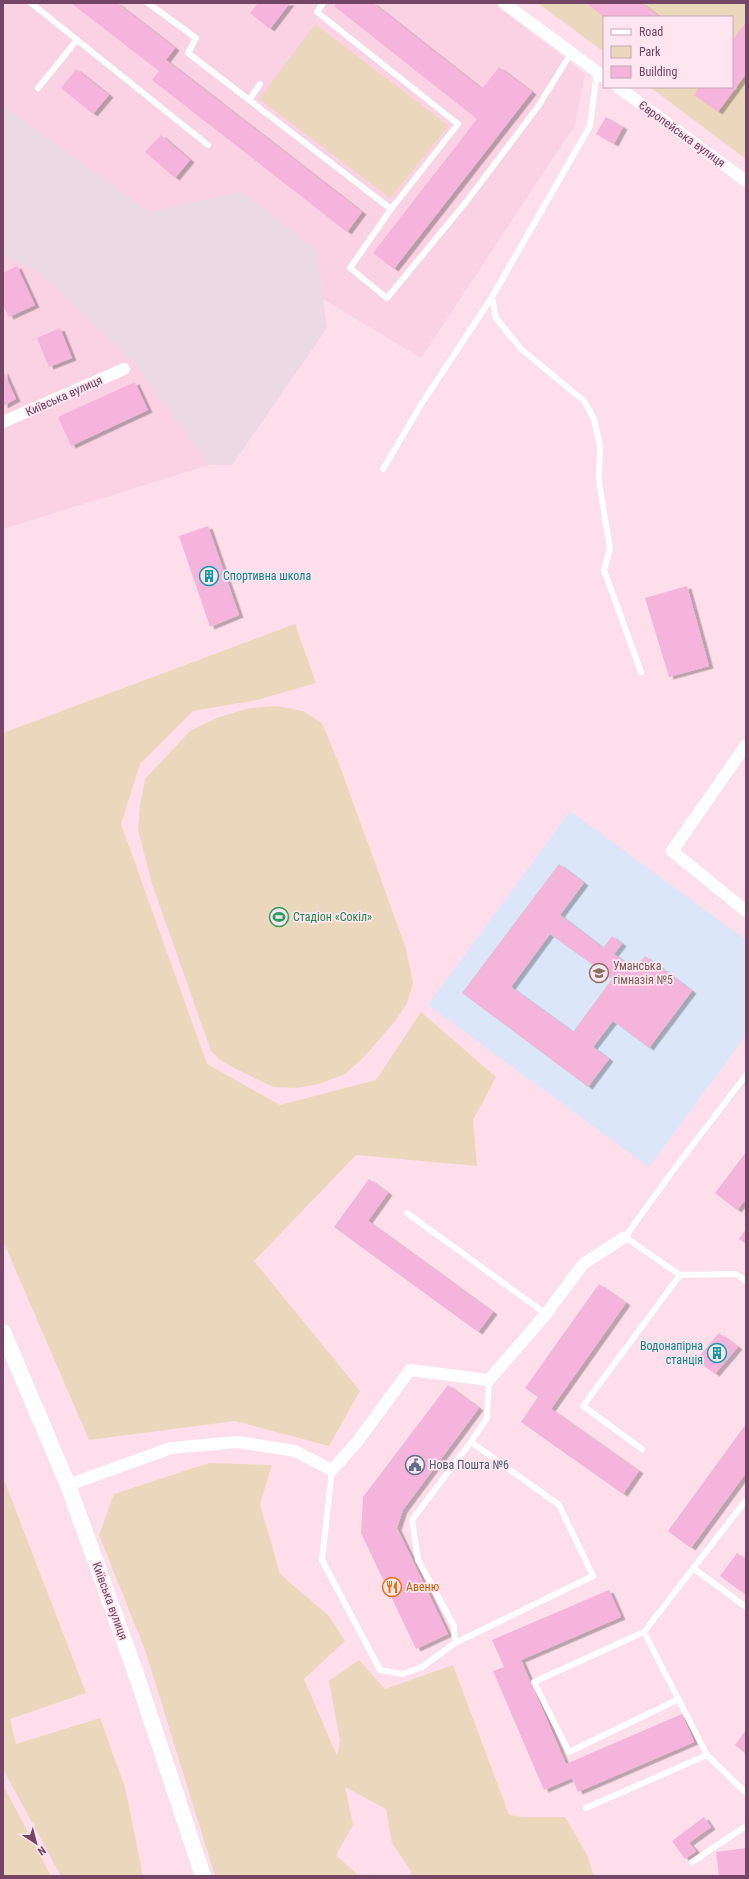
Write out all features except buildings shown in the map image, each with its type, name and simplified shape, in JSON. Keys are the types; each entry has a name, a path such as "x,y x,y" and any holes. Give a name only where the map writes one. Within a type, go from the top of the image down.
{"main road":[{"name":"Київська вулиця","path":"3,1332 68,1485 135,1670 203,1876"}],"street":[{"path":"504,3 601,74"},
{"name":"Європейська вулиця","path":"619,88 746,181"},
{"name":"Київська вулиця","path":"3,422 124,369"},
{"path":"746,745 672,851 746,911"},
{"path":"68,1485 171,1448 238,1442 295,1451 332,1470 357,1442 410,1370 489,1380 546,1314 583,1264 625,1237"}],"lane":[{"path":"31,3 208,145"},
{"path":"148,3 196,38 188,54 250,100 391,210"},
{"path":"323,3 317,12 458,124 391,210 350,268 387,298 466,202 535,111 571,53"},
{"path":"38,88 77,40"},
{"path":"383,469 422,404 492,297 590,126 601,74"},
{"path":"250,100 260,84"},
{"path":"492,297 496,318 521,349 584,401 594,419 600,446 599,482 610,548 604,570 641,672"},
{"path":"746,1075 672,1172 625,1237 680,1274 736,1274 746,1281"},
{"path":"407,1213 546,1314"},
{"path":"642,1450 583,1406 680,1274"},
{"path":"455,1643 454,1626 418,1560 412,1520 471,1442 487,1418 489,1380"},
{"path":"332,1470 322,1560 380,1670 403,1674 422,1667 455,1643 593,1576 559,1505 471,1442"},
{"path":"679,1700 569,1752 534,1682 644,1632 746,1500"},
{"path":"693,1568 746,1607"},
{"path":"644,1632 707,1755 746,1793"},
{"path":"586,1808 707,1755"},
{"path":"692,1862 746,1826"}],"shaded area":[{"path":"3,3 493,3 585,74 575,125 421,358 323,299 316,249 241,191 150,213 3,106"},
{"path":"3,106 150,212 241,191 316,249 327,328 232,465 209,465 134,363 41,274 6,255 3,256"},
{"path":"6,254 41,274 134,363 209,465 3,529 3,256"},
{"name":"Уманська гімназія №5","path":"570,811 746,940 746,1035 649,1167 428,1005"}],"green space":[{"path":"538,3 746,3 746,159 651,88 733,88 733,16 603,16 603,51"},
{"path":"315,24 449,126 390,198 259,99"},
{"path":"295,624 316,683 257,700 193,711 140,764 121,824 207,1064 280,1105 376,1080 421,1012 496,1077 473,1120 477,1166 356,1155 254,1261 360,1391 329,1446 235,1421 89,1440 3,1241 3,733"},
{"name":"Стадіон «Сокіл»","path":"277,706 303,711 322,723 341,769 406,949 413,983 407,1003 396,1020 364,1057 345,1074 319,1084 297,1088 273,1087 234,1068 219,1059 211,1051 152,884 138,830 140,805 145,779 190,731 219,717 250,708"},
{"path":"209,1463 272,1465 260,1504 280,1574 329,1616 345,1641 304,1679 337,1756 340,1741 329,1681 359,1660 385,1689 453,1665 509,1815 523,1817 565,1817 587,1855 594,1876 410,1876 411,1871 392,1843 386,1809 345,1787 353,1825 336,1855 359,1876 215,1876 145,1650 99,1535 114,1494"},
{"path":"3,1477 86,1693 10,1719 16,1744 100,1718 125,1787 143,1876 61,1876 3,1769"},
{"path":"3,1785 51,1876 3,1876"}],"place":[{"name":"Спортивна школа","path":"209,576"},
{"name":"Стадіон «Сокіл»","path":"279,917"},
{"name":"Уманська гімназія №5","path":"599,973"},
{"name":"Водонапірна станція","path":"717,1353"},
{"name":"Нова Пошта №6","path":"415,1465"},
{"name":"Авеню","path":"392,1587"}]}
